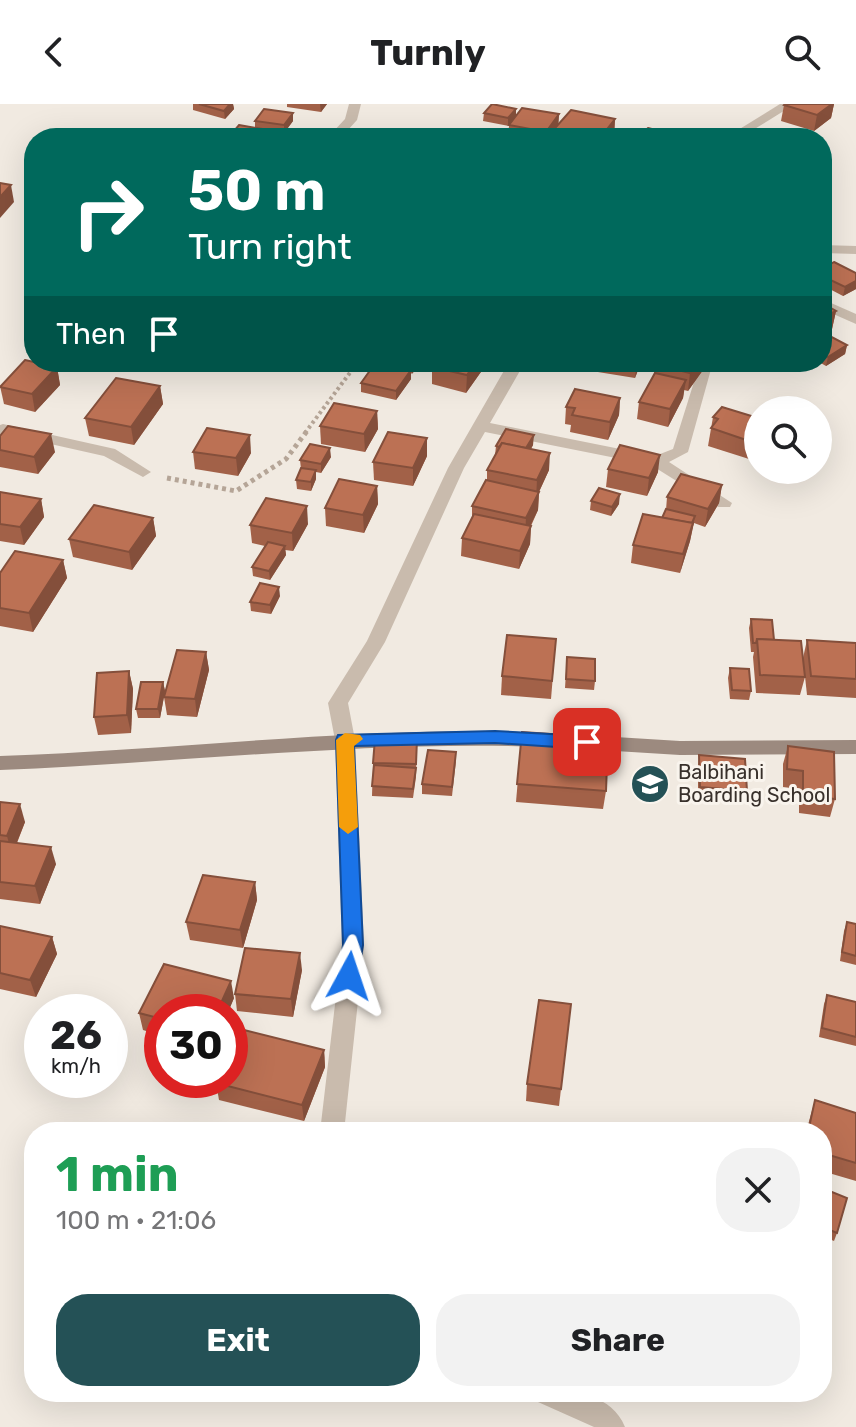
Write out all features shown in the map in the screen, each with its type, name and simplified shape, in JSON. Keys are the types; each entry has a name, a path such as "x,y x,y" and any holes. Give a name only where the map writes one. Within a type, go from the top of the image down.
{"street":[{"path":"343,128 351,120 355,104"},
{"path":"748,128 789,104"},
{"path":"832,249 856,250"},
{"path":"832,308 856,320"},
{"path":"333,1122 353,945 345,740 338,703 376,642 456,468 511,372"},
{"path":"656,461 680,452 705,372"},
{"path":"480,426 656,461 724,503"},
{"path":"1,429 109,452 143,472"},
{"path":"0,763 150,756 345,740 495,737 680,748 856,747"},
{"path":"570,1402 605,1418 611,1427"}],"path":[{"path":"143,472 236,491 286,459 351,372"}],"building":[{"path":"199,104 230,104 224,111"},
{"path":"492,104 516,109 508,118 484,113"},
{"path":"785,104 832,104 817,115"},
{"path":"522,108 559,114 549,128 509,125"},
{"path":"264,109 293,113 284,125 255,121"},
{"path":"571,110 615,119 608,128 555,128"},
{"path":"0,183 11,185 0,197"},
{"path":"832,263 856,273 856,281 845,287 832,281"},
{"path":"832,337 847,345 832,354"},
{"path":"24,361 24,372 52,372 32,394 0,387"},
{"path":"369,372 410,372 396,391 361,383"},
{"path":"655,373 686,380 670,409 639,402"},
{"path":"116,378 160,386 131,427 85,418"},
{"path":"575,389 620,398 610,422 572,415 575,408 566,407"},
{"path":"334,403 377,411 364,434 320,426"},
{"path":"722,407 744,414 744,439 711,428 718,419 713,417"},
{"path":"8,426 51,434 34,457 0,450 0,436"},
{"path":"207,428 250,435 236,458 193,452"},
{"path":"506,429 534,435 526,448 502,443 496,446"},
{"path":"388,432 427,438 413,468 373,462"},
{"path":"502,443 550,453 537,480 487,470"},
{"path":"310,444 330,448 321,464 300,460"},
{"path":"620,445 660,455 649,478 608,469"},
{"path":"301,468 316,470 311,482 296,480"},
{"path":"681,474 722,485 708,509 667,497"},
{"path":"339,479 377,486 363,515 325,508"},
{"path":"486,480 539,492 526,518 472,506"},
{"path":"599,488 620,494 612,507 591,501"},
{"path":"0,492 41,499 20,527 0,524"},
{"path":"266,498 307,506 292,533 250,525"},
{"path":"94,505 153,518 129,552 69,539"},
{"path":"666,509 695,516 692,523 662,518"},
{"path":"474,514 531,526 520,551 462,538"},
{"path":"643,514 693,523 683,554 633,545"},
{"path":"268,542 285,546 269,571 252,567"},
{"path":"15,551 63,560 29,613 0,608 0,573"},
{"path":"260,583 279,587 270,605 250,602"},
{"path":"751,619 772,620 774,640 757,639 753,643"},
{"path":"507,635 556,639 552,681 502,676"},
{"path":"757,639 801,641 805,677 760,675"},
{"path":"807,640 856,643 856,679 811,676"},
{"path":"177,650 206,652 195,699 164,697"},
{"path":"567,657 595,659 595,681 566,679"},
{"path":"730,668 749,669 751,691 732,690"},
{"path":"129,671 127,715 94,717 97,673"},
{"path":"141,682 163,682 158,709 136,709"},
{"path":"522,732 608,738 606,791 517,784"},
{"path":"375,739 417,739 416,764 373,763"},
{"path":"788,746 834,752 835,799 803,795 803,771 787,769"},
{"path":"428,750 456,752 452,787 422,784"},
{"path":"699,755 745,759 747,791 700,787"},
{"path":"374,765 416,768 413,789 372,786"},
{"path":"0,802 20,804 7,836 0,835"},
{"path":"0,841 51,847 35,886 0,882"},
{"path":"203,875 255,882 240,930 186,922"},
{"path":"847,922 856,924 856,956 842,952"},
{"path":"0,926 52,937 30,980 0,973"},
{"path":"245,948 300,953 291,999 235,994"},
{"path":"164,964 231,981 225,994 149,994"},
{"path":"827,995 856,1002 856,1037 822,1028"},
{"path":"539,1000 571,1004 561,1089 527,1084"},
{"path":"248,1031 324,1050 302,1105 248,1091"},
{"path":"815,1100 856,1113 856,1163 832,1156 832,1122 810,1122"},
{"path":"832,1192 847,1198 837,1233 832,1231"}],"slow traffic":[{"path":"348,827 345,740 354,739"}],"place":[{"name":"Balbihani Boarding School","path":"650,784"}],"route":[{"path":"349,976 353,945 345,740 495,737 587,742"}]}
